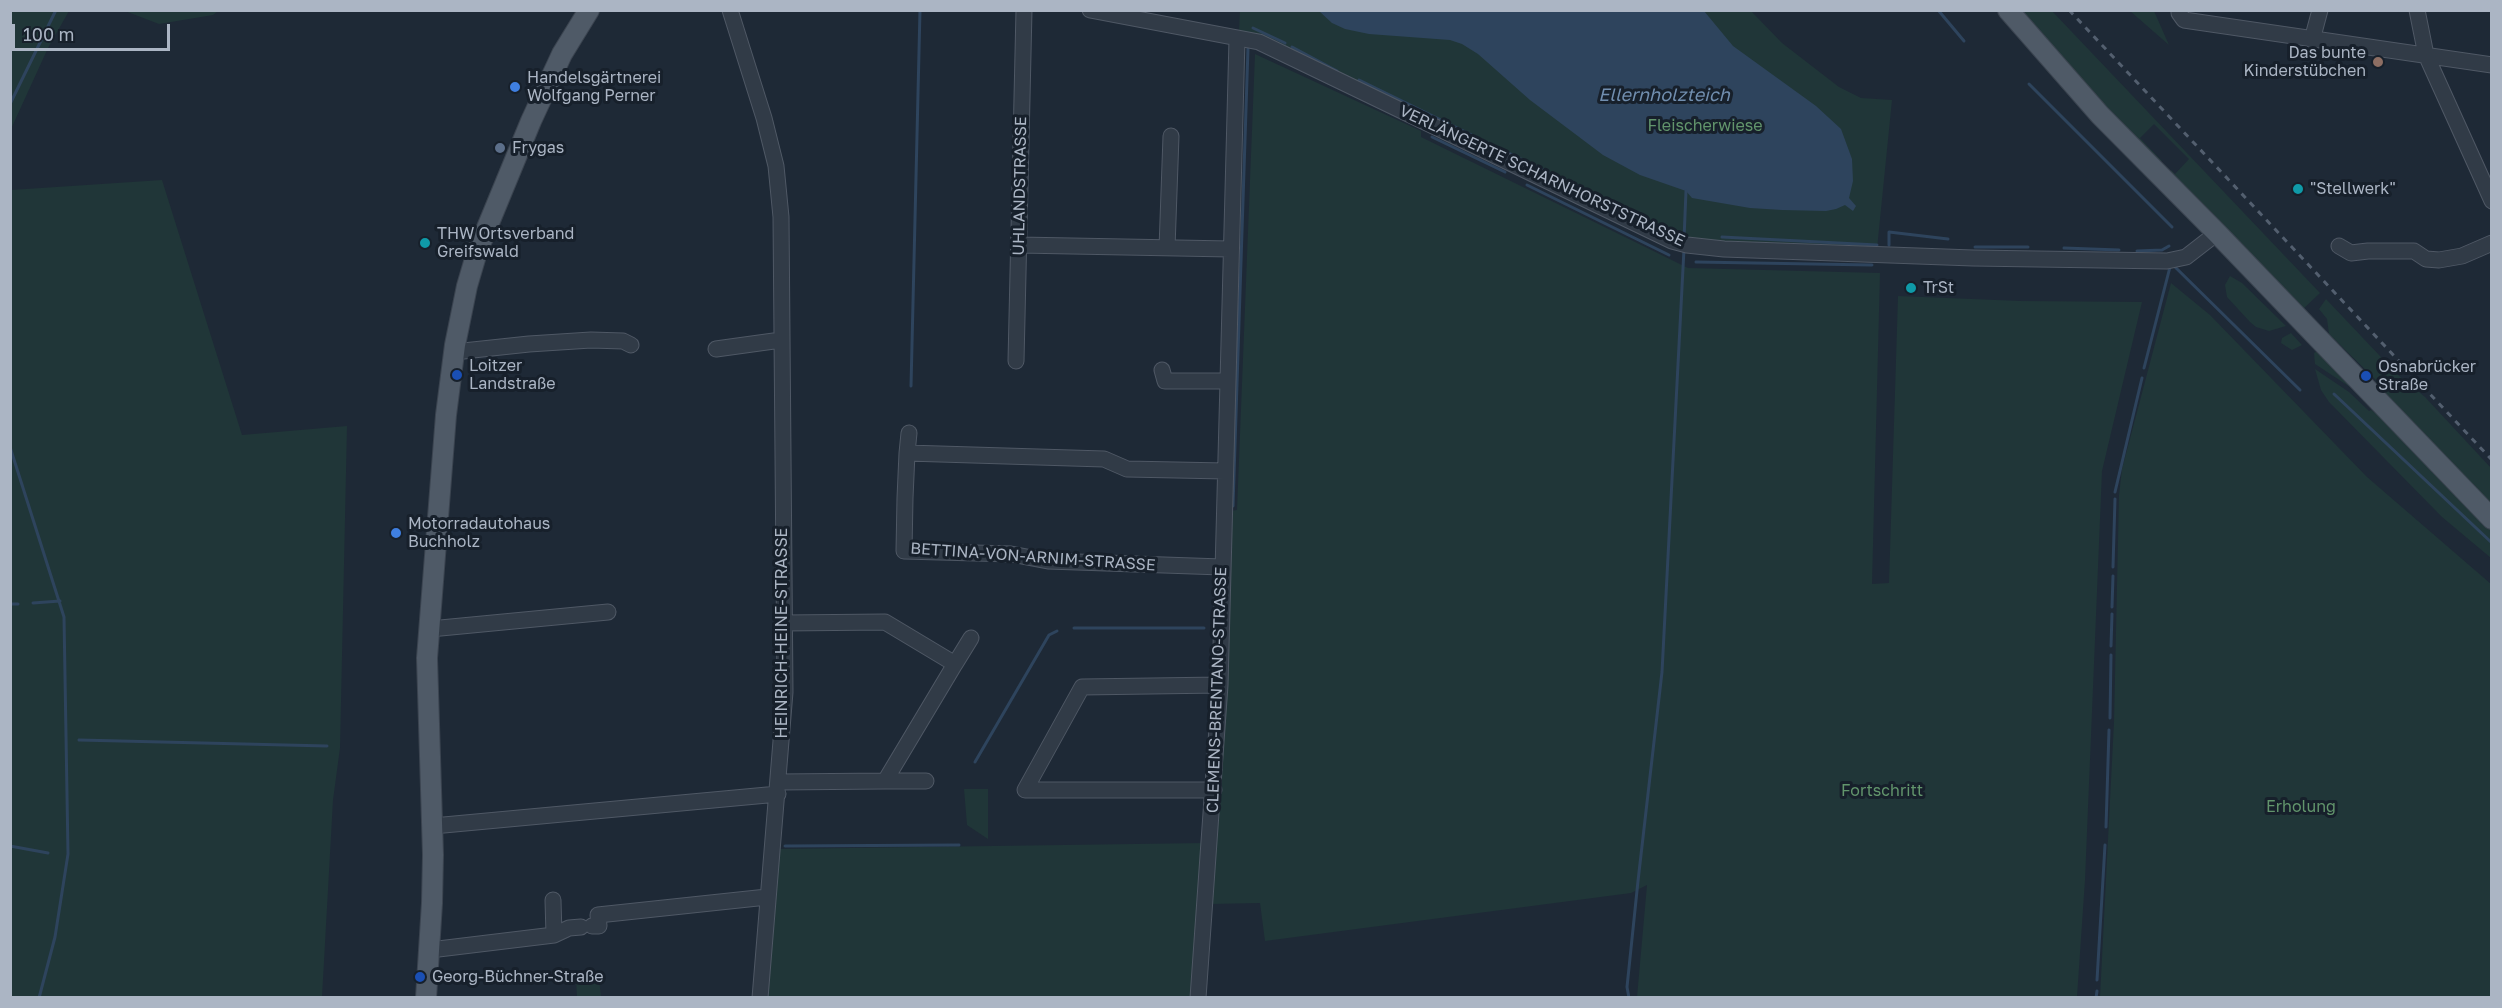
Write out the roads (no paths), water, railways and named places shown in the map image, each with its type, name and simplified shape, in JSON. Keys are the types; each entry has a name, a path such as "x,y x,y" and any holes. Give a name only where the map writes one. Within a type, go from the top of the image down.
{"main road":[{"path":"426,998 430,950 433,826 427,685 445,427 454,352 467,286 477,252 531,121 562,54 590,10"},
{"path":"2008,10 2100,115 2492,519"}],"street":[{"name":"HEINRICH-HEINE-STRASSE","path":"730,10 764,118 776,166 781,217 784,692 760,998"},
{"name":"UHLANDSTRASSE","path":"1016,361 1024,10"},
{"name":"VERLÄNGERTE SCHARNHORSTSTRASSE","path":"1090,10 1259,42 1683,244 1724,249 1973,258 2167,261 2186,257 2217,233"},
{"path":"2312,40 2320,10"},
{"path":"2417,10 2427,55 2492,201"},
{"path":"2179,12 2184,20 2492,65"},
{"name":"CLEMENS-BRENTANO-STRASSE","path":"1198,998 1220,685 1237,39"},
{"path":"1167,248 1171,136"},
{"path":"2339,246 2351,253 2368,250 2414,250 2427,259 2439,260 2462,256 2492,243"},
{"path":"1019,244 1230,249"},
{"path":"454,352 591,340 623,341 631,345"},
{"path":"716,349 781,340"},
{"path":"1162,370 1165,381 1227,381"},
{"name":"BETTINA-VON-ARNIM-STRASSE","path":"909,433 904,550 1011,554 1048,561 1222,567"},
{"path":"907,453 1104,459 1127,469 1225,471"},
{"path":"430,629 608,612"},
{"path":"784,623 885,622 955,664"},
{"path":"885,782 971,638"},
{"path":"1214,790 1025,790 1082,687 1220,685"},
{"path":"433,826 778,788 926,782"},
{"path":"430,950 554,935 569,928 599,926 598,915 767,897"},
{"path":"553,900 554,935"}],"water":[{"name":"Ellernholzteich","path":"1319,11 1704,11 1733,46 1816,106 1841,129 1852,159 1853,181 1849,198 1856,206 1853,211 1845,205 1826,211 1782,210 1750,208 1692,198 1686,191 1640,175 1603,155 1530,100 1478,54 1462,44 1450,40 1369,34 1345,29 1332,23"}],"waterway":[{"path":"10,104 56,10"},
{"path":"911,386 920,10"},
{"path":"1938,10 1964,41"},
{"path":"1253,28 1285,43"},
{"path":"1292,47 1337,71"},
{"path":"1233,506 1248,48"},
{"path":"1359,80 1652,223"},
{"path":"2029,84 2172,227"},
{"path":"1432,137 1505,172"},
{"path":"1527,185 1669,255"},
{"path":"1684,239 1686,191"},
{"path":"1889,245 1889,232 1948,239"},
{"path":"1722,237 1877,245"},
{"path":"2137,251 2162,250 2169,246"},
{"path":"1975,247 2028,247"},
{"path":"2064,248 2119,250"},
{"path":"1629,998 1627,987 1662,672 1684,249"},
{"path":"1696,262 1872,265"},
{"path":"2173,265 2300,390"},
{"path":"2144,368 2170,267"},
{"path":"2115,492 2142,378"},
{"path":"2334,394 2492,543"},
{"path":"10,447 64,617 68,854 55,937 39,998"},
{"path":"2113,567 2115,499"},
{"path":"2112,607 2113,576"},
{"path":"33,603 60,601"},
{"path":"10,604 18,604"},
{"path":"2111,646 2112,614"},
{"path":"1074,628 1204,628"},
{"path":"975,762 1049,635 1057,631"},
{"path":"2110,718 2111,655"},
{"path":"2106,827 2109,730"},
{"path":"79,740 327,746"},
{"path":"785,846 959,845"},
{"path":"2097,980 2105,845"},
{"path":"10,846 48,853"},
{"path":"2096,998 2097,991"}],"railway":[{"path":"2069,10 2492,460"}],"place":[{"name":"Das bunte Kinderstübchen","path":"2378,62"},
{"name":"Handelsgärtnerei Wolfgang Perner","path":"515,87"},
{"name":"Frygas","path":"500,148"},
{"name":"\"Stellwerk\"","path":"2298,189"},
{"name":"THW Ortsverband Greifswald","path":"425,243"},
{"name":"TrSt","path":"1911,288"},
{"name":"Loitzer Landstraße","path":"457,375"},
{"name":"Osnabrücker Straße","path":"2366,376"},
{"name":"Motorradautohaus Buchholz","path":"396,533"},
{"name":"Georg-Büchner-Straße","path":"420,977"}],"park label":[{"name":"Fleischerwiese","path":"1705,126"},
{"name":"Fortschritt","path":"1882,791"},
{"name":"Erholung","path":"2301,807"}]}
